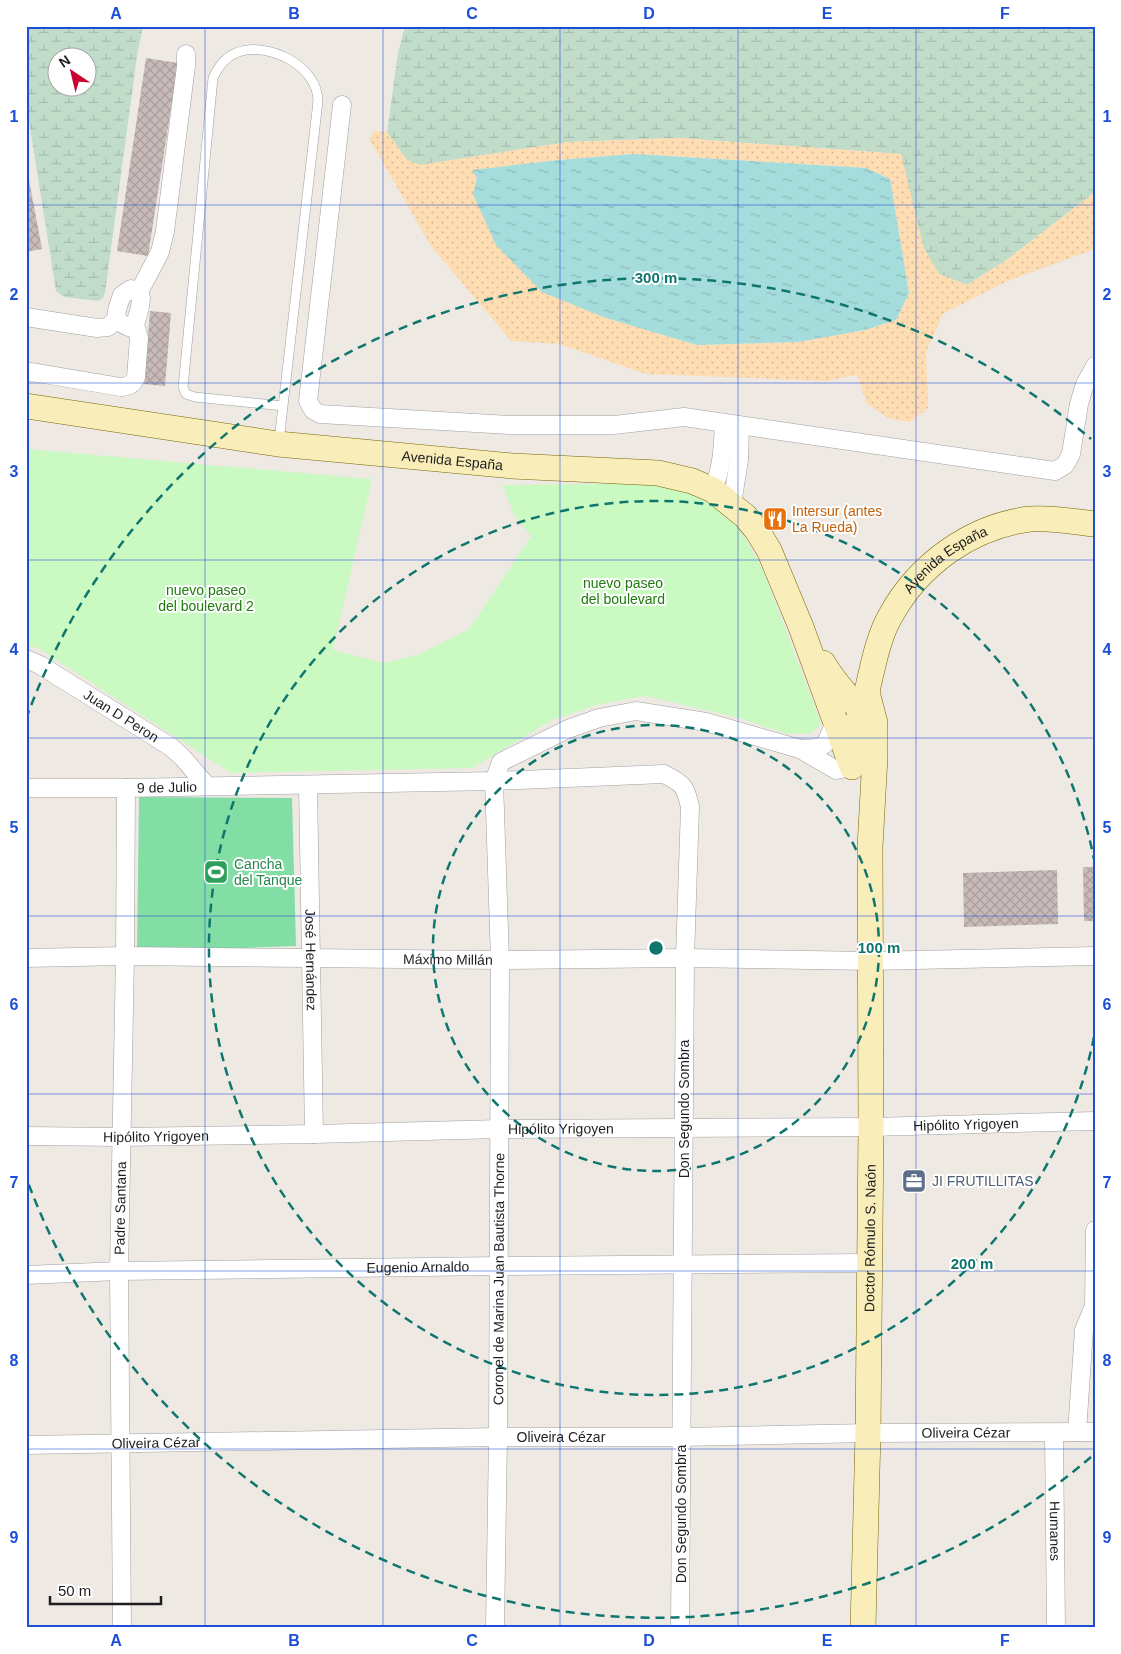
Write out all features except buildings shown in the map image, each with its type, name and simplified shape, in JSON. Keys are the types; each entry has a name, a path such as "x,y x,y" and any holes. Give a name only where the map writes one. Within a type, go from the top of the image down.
{"main road":[{"name":"Avenida España","path":"26,406 278,444 512,466 658,473 692,481 723,498 745,516 769,550 802,627 852,767"},
{"name":"Avenida España","path":"802,627 831,676 862,700 873,662 890,616 907,589 946,552 978,533 1008,523 1032,519 1095,524"},
{"name":"Doctor Rómulo S. Naón","path":"862,700 875,757 870,847 870,1264 863,1628"},
{"name":"Doctor Rómulo S. Naón","path":"862,700 856,728 852,767 870,847"}],"street":[{"path":"26,371 121,387 129,386 134,382 139,338 135,325 141,298 139,292 160,252 165,231 186,54"},
{"path":"342,105 308,401 313,410 320,414 510,425 614,425 684,417 1055,471 1065,464 1072,454 1079,404 1085,384 1095,366"},
{"path":"135,325 128,327 120,324 116,312 122,295 132,289 139,292"},
{"path":"26,317 96,328 108,326 117,319"},
{"path":"723,498 739,460 732,425"},
{"path":"723,498 719,476 732,425"},
{"name":"Juan D Peron","path":"26,659 40,665 170,747 183,758 207,786"},
{"path":"800,749 815,749 823,746 830,738 841,715 862,700"},
{"path":"494,781 501,762 568,730 599,718 636,711 706,722 800,749 836,770 852,767 875,757"},
{"name":"Don Segundo Sombra","path":"494,781 664,774 680,782 687,793 690,807 685,958 680,1628"},
{"name":"9 de Julio","path":"26,788 494,781"},
{"name":"Coronel de Marina Juan Bautista Thorne","path":"494,781 500,960 498,1437 495,1628"},
{"name":"José Hernández","path":"308,785 314,1134"},
{"name":"Padre Santana","path":"122,1628 122,1444 119,1271 126,788"},
{"name":"Máximo Millán","path":"26,958 125,956 500,960 685,958 871,961 1095,956"},
{"name":"Hipólito Yrigoyen","path":"26,1136 314,1134 500,1129 1095,1122"},
{"path":"1077,1432 1084,1330 1092,1320 1094,1306 1095,1230"},
{"name":"Eugenio Arnaldo","path":"26,1275 119,1271 499,1266 870,1264"},
{"name":"Oliveira Cézar","path":"26,1445 498,1437 681,1438 868,1433 1095,1432"},
{"name":"Humanes","path":"1054,1433 1056,1628"}],"lane":[{"path":"278,444 283,406 318,101 318,92 315,83 308,74 291,61 271,52 254,49 236,52 217,69 213,78 183,388 186,394 195,397 283,406"}],"green space":[{"path":"26,26 143,26 137,56 105,293 103,298 98,301 64,297 56,291 27,109"},
{"path":"405,26 1095,26 1095,192 1008,259 967,285 939,274 924,249 900,154 679,138 568,142 420,165 408,161 387,132 398,53"},
{"path":"26,449 372,479 333,650 384,663 417,655 469,629 531,536 514,515 503,485 668,483 729,510 763,570 821,724 811,733 787,734 739,718 646,696 600,704 552,720 472,768 231,773 38,648 26,645"},
{"name":"Cancha del Tanque","path":"139,797 292,798 296,946 137,952"}],"sand":[{"path":"375,131 387,132 407,160 420,165 568,142 679,138 901,154 924,249 939,274 967,285 1008,259 1095,192 1095,249 1008,281 943,314 926,352 928,408 910,422 890,419 867,404 857,375 825,381 646,374 559,344 511,341 431,246 369,139","holes":["633,154 866,168 890,179 909,293 896,320 865,330 798,342 697,345 606,318 474,194 477,178 473,170"]}],"water":[{"path":"633,154 866,168 890,179 909,293 896,320 865,330 798,342 697,345 606,318 542,292 496,245 473,194 477,178 472,170"}],"place":[{"name":"Intersur (antes La Rueda)","path":"775,519"},
{"name":"Cancha del Tanque","path":"216,872"},
{"name":"JI FRUTILLITAS","path":"914,1181"}],"park label":[{"name":"nuevo paseo del boulevard","path":"623,592"},
{"name":"nuevo paseo del boulevard 2","path":"206,598"}]}
